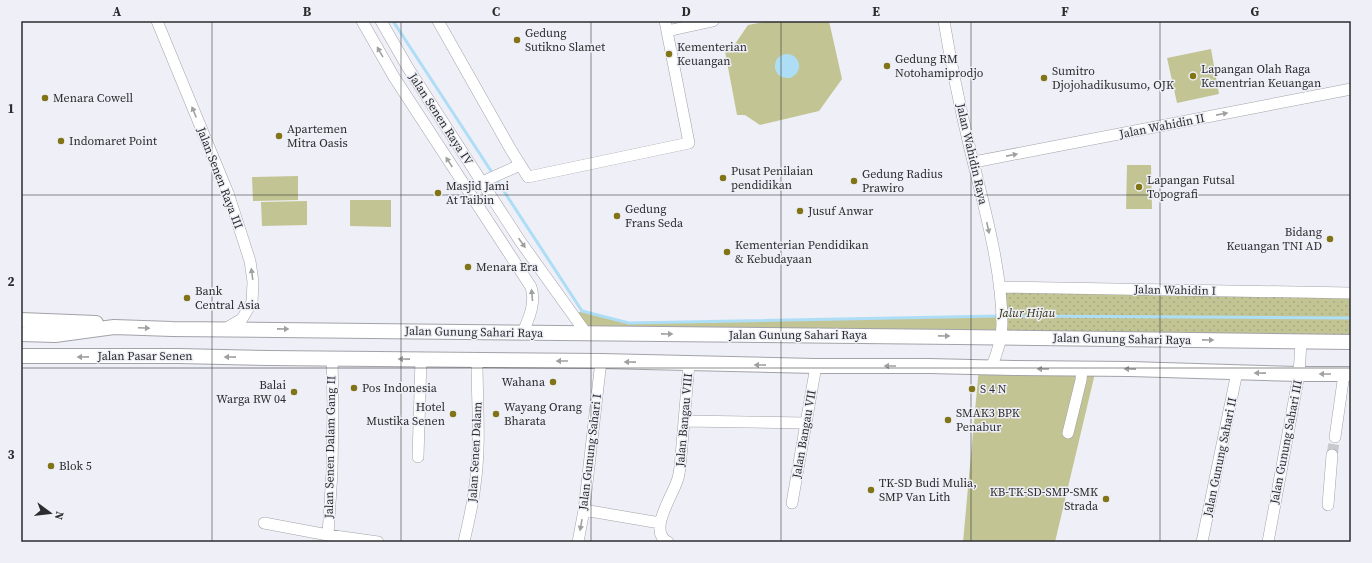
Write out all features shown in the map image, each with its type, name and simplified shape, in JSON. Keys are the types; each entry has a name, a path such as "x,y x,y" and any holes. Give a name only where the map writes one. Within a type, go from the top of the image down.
{"main road":[{"path":"21,320 92,322 114,327"},
{"path":"21,334 55,335 114,327 225,329"},
{"name":"Jalan Gunung Sahari Raya","path":"225,329 586,333 1001,331 1301,342 1351,342"},
{"name":"Jalan Pasar Senen","path":"21,356 332,358"},
{"path":"332,358 601,361 816,366 929,366 1347,374"}],"street":[{"name":"Jalan Senen Raya III","path":"157,21 228,193 250,261 253,282 252,302 242,319 225,329"},
{"name":"Jalan Senen Raya IV","path":"362,21 394,77 531,287 533,294 532,305 529,318 523,332"},
{"name":"Jalan Senen Raya IV","path":"381,21 408,68 511,227 586,333"},
{"path":"438,21 528,177 689,143 666,26 713,21"},
{"name":"Jalan Wahidin Raya","path":"944,21 995,257 999,287 1001,331 997,355 991,368"},
{"path":"394,77 408,68"},
{"name":"Jalan Wahidin II","path":"974,162 1351,89"},
{"path":"482,182 520,165"},
{"path":"498,236 511,227"},
{"name":"Jalan Wahidin I","path":"999,287 1351,293"},
{"name":"Jalan Gunung Sahari III","path":"1268,542 1299,374 1301,342"},
{"name":"Jalan Senen Dalam Gang II","path":"328,535 334,406 332,358"},
{"path":"418,458 421,359"},
{"name":"Jalan Senen Dalam","path":"464,542 476,484 477,360"},
{"name":"Jalan Gunung Sahari I","path":"578,542 584,510 601,361"},
{"name":"Jalan Bangau VIII","path":"660,523 677,482 683,450 689,364"},
{"name":"Jalan Bangau VII","path":"792,503 816,366"},
{"path":"1068,433 1081,380 1082,369"},
{"name":"Jalan Gunung Sahari II","path":"1202,542 1237,372"},
{"path":"1335,437 1347,374"},
{"path":"684,421 805,423"},
{"path":"1328,505 1332,454"},
{"path":"584,510 660,523 661,536 668,542"},
{"path":"264,523 328,535 378,542"}],"green space":[{"path":"770,21 829,21 842,79 819,111 760,125 745,115 737,115 724,46 735,44 748,25","holes":["777,59 797,61 798,69 793,76 788,78 778,74 775,67"]},
{"name":"Lapangan Olah Raga Kementrian Keuangan","path":"1211,49 1219,94 1177,103 1167,58"},
{"name":"Lapangan Futsal Topografi","path":"1127,165 1151,165 1152,209 1126,209"},
{"path":"298,176 298,200 253,201 252,177"},
{"path":"350,200 391,200 391,227 350,226"},
{"path":"307,201 307,225 262,226 261,202"},
{"name":"Jalur Hijau","path":"999,287 1351,293 1351,342 1001,338"},
{"path":"582,311 629,323 1001,316 1001,338 586,333 573,315"},
{"path":"979,367 1096,369 1055,542 963,542"}],"water":[{"path":"787,54 795,58 799,66 795,74 787,78 779,74 775,66 779,58"}],"waterway":[{"path":"393,21 493,174"},
{"path":"496,179 582,311 629,323 999,316"},
{"path":"1005,316 1351,318"}],"tunnel":[{"path":"1332,455 1335,437"}],"place":[{"name":"Gedung Sutikno Slamet","path":"517,40"},
{"name":"Kementerian Keuangan","path":"669,54"},
{"name":"Gedung RM Notohamiprodjo","path":"887,66"},
{"name":"Lapangan Olah Raga Kementrian Keuangan","path":"1193,76"},
{"name":"Sumitro Djojohadikusumo, OJK","path":"1044,78"},
{"name":"Menara Cowell","path":"45,98"},
{"name":"Apartemen Mitra Oasis","path":"279,136"},
{"name":"Indomaret Point","path":"61,141"},
{"name":"Pusat Penilaian pendidikan","path":"723,178"},
{"name":"Gedung Radius Prawiro","path":"854,181"},
{"name":"Lapangan Futsal Topografi","path":"1139,187"},
{"name":"Masjid Jami At Taibin","path":"438,193"},
{"name":"Jusuf Anwar","path":"800,211"},
{"name":"Gedung Frans Seda","path":"617,216"},
{"name":"Bidang Keuangan TNI AD","path":"1330,239"},
{"name":"Kementerian Pendidikan & Kebudayaan","path":"727,252"},
{"name":"Menara Era","path":"468,267"},
{"name":"Bank Central Asia","path":"187,298"},
{"name":"Wahana","path":"553,382"},
{"name":"Pos Indonesia","path":"354,388"},
{"name":"S 4 N","path":"972,389"},
{"name":"Balai Warga RW 04","path":"294,392"},
{"name":"Hotel Mustika Senen","path":"453,414"},
{"name":"Wayang Orang Bharata","path":"496,414"},
{"name":"SMAK3 BPK Penabur","path":"948,420"},
{"name":"Blok 5","path":"51,466"},
{"name":"TK-SD Budi Mulia, SMP Van Lith","path":"871,490"},
{"name":"KB-TK-SD-SMP-SMK Strada","path":"1106,499"}]}
